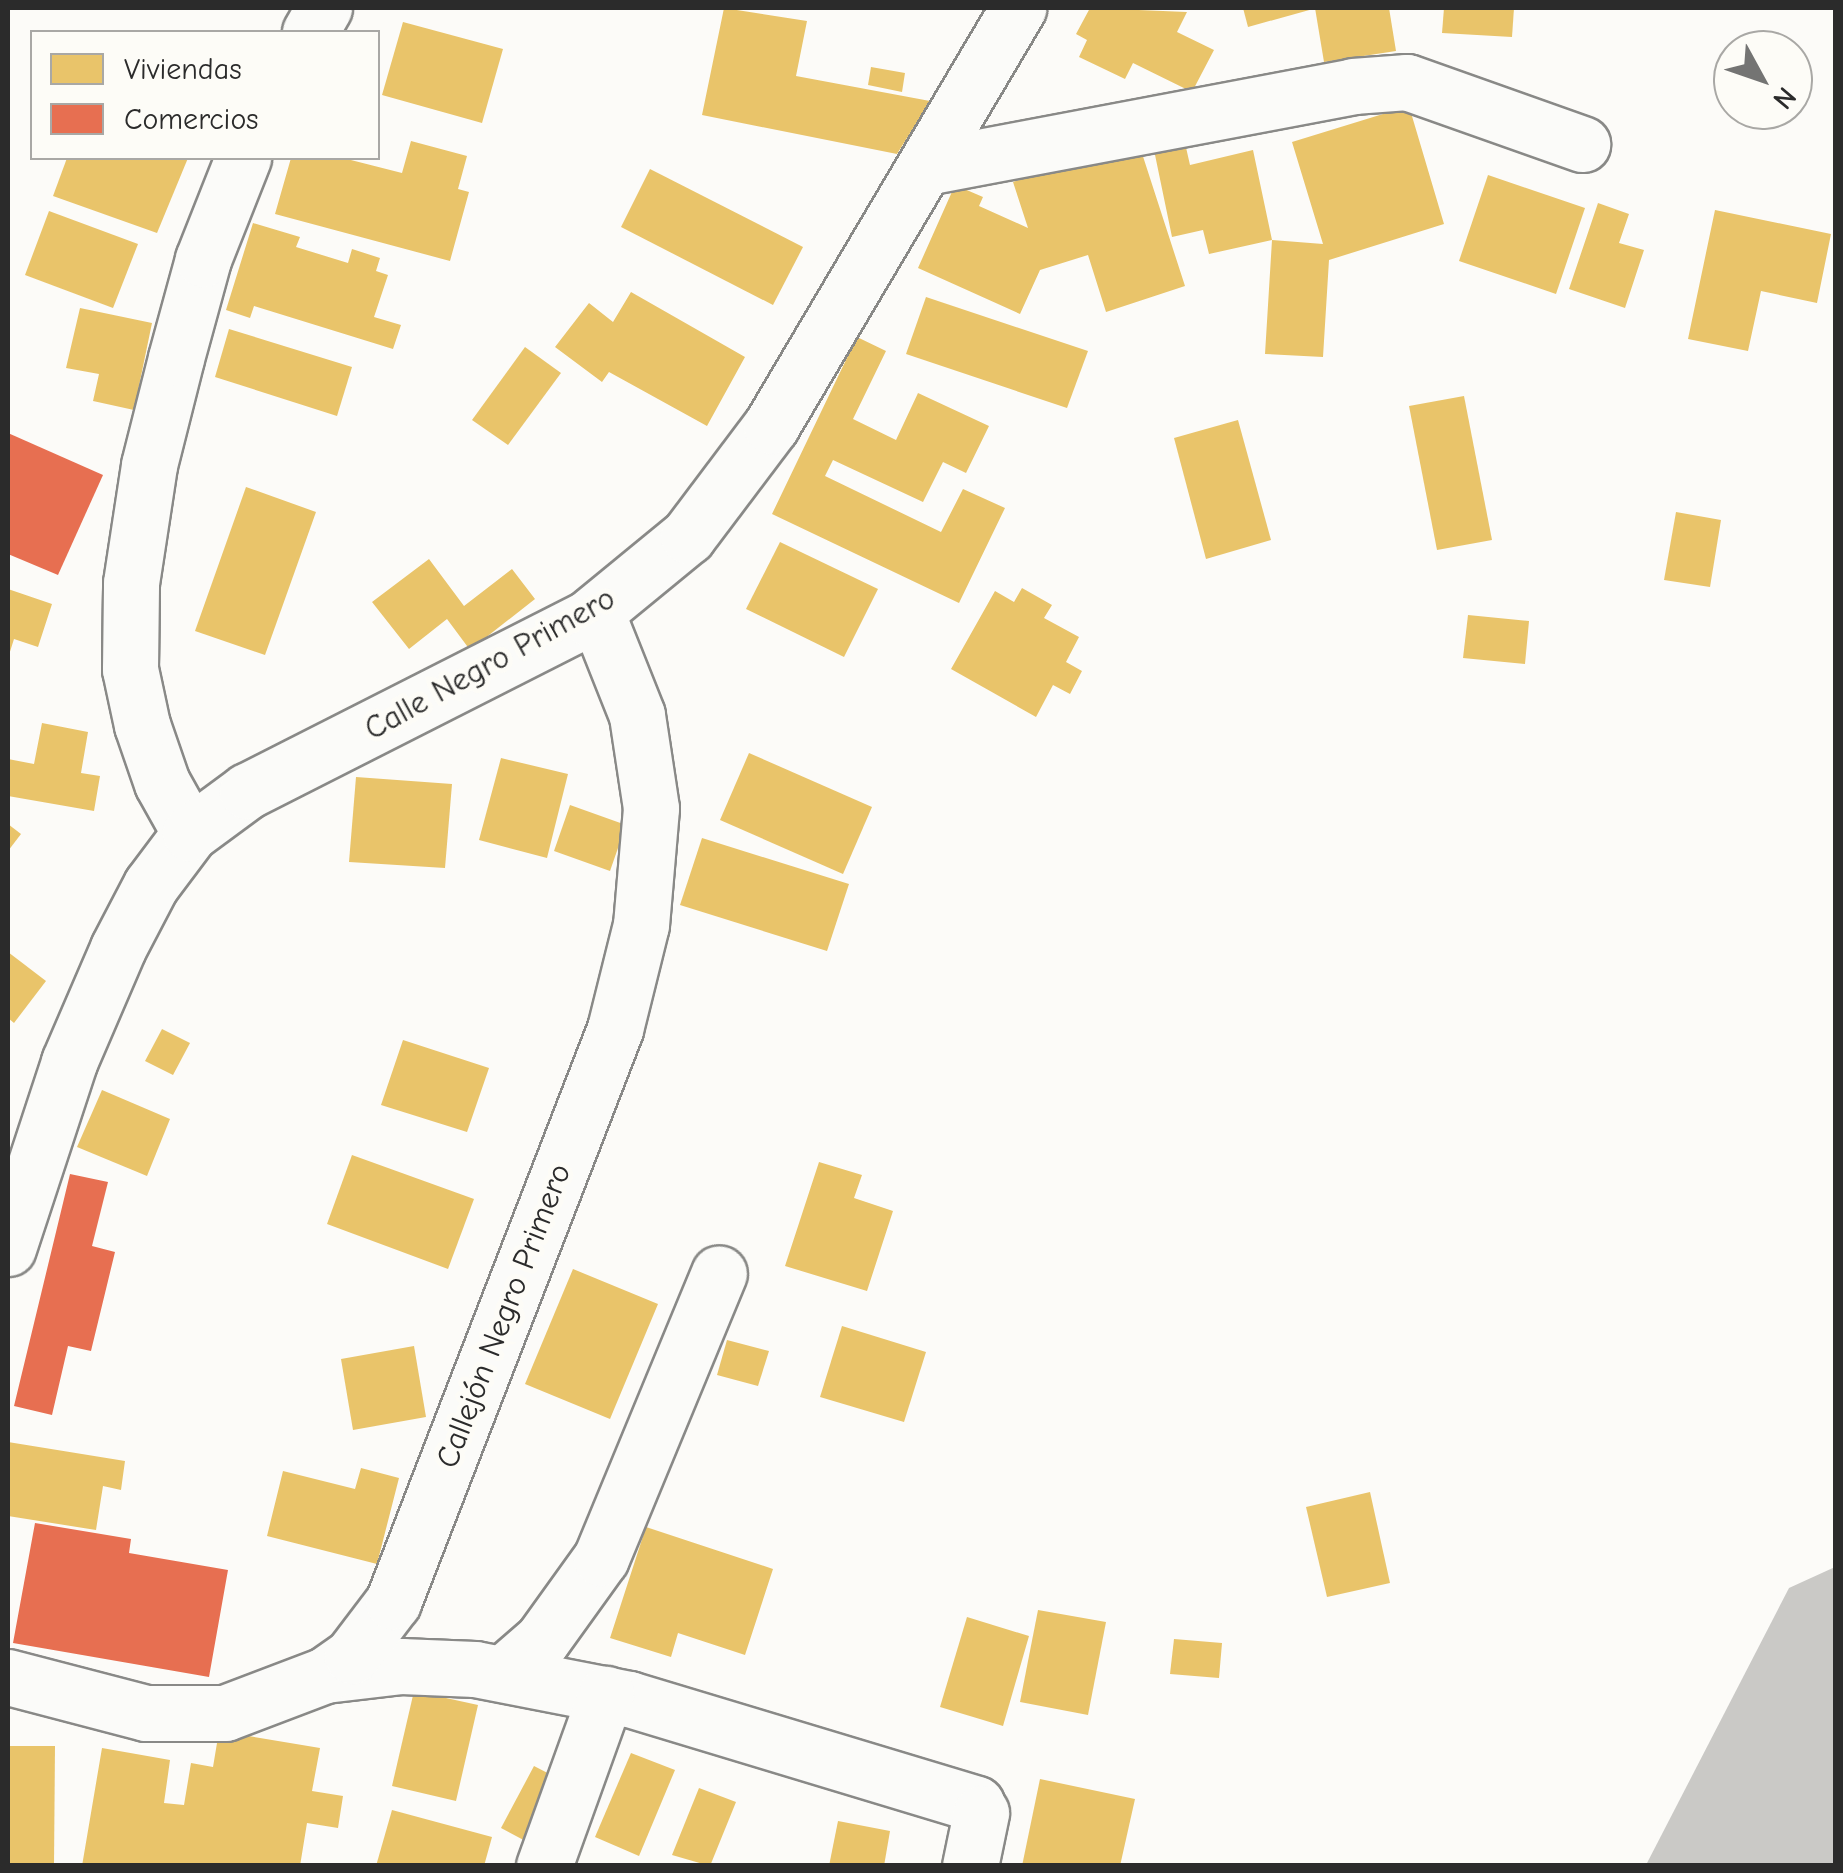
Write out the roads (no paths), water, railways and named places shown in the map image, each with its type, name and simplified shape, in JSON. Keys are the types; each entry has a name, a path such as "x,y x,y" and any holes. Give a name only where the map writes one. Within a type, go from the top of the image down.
{"street":[{"path":"311,30 324,8"},
{"name":"Calle Negro Primero","path":"8,1248 69,1062 118,948 150,885 190,833 247,791 596,612 688,536 726,490 926,167 1018,8"},
{"path":"926,167 1353,86 1407,82 1582,144"},
{"path":"190,833 162,783 142,725 130,669 132,583 149,465 176,358 202,260 242,160"},
{"name":"Callejón Negro Primero","path":"8,1677 146,1714 182,1716 264,1702 325,1675 352,1656 393,1602 615,1029 641,925 651,808 637,715 596,612"},
{"path":"504,1673 542,1640 601,1558 719,1273"},
{"path":"325,1675 401,1666 504,1673 606,1694 976,1804 981,1813 970,1866"},
{"path":"544,1866 606,1694"}]}
